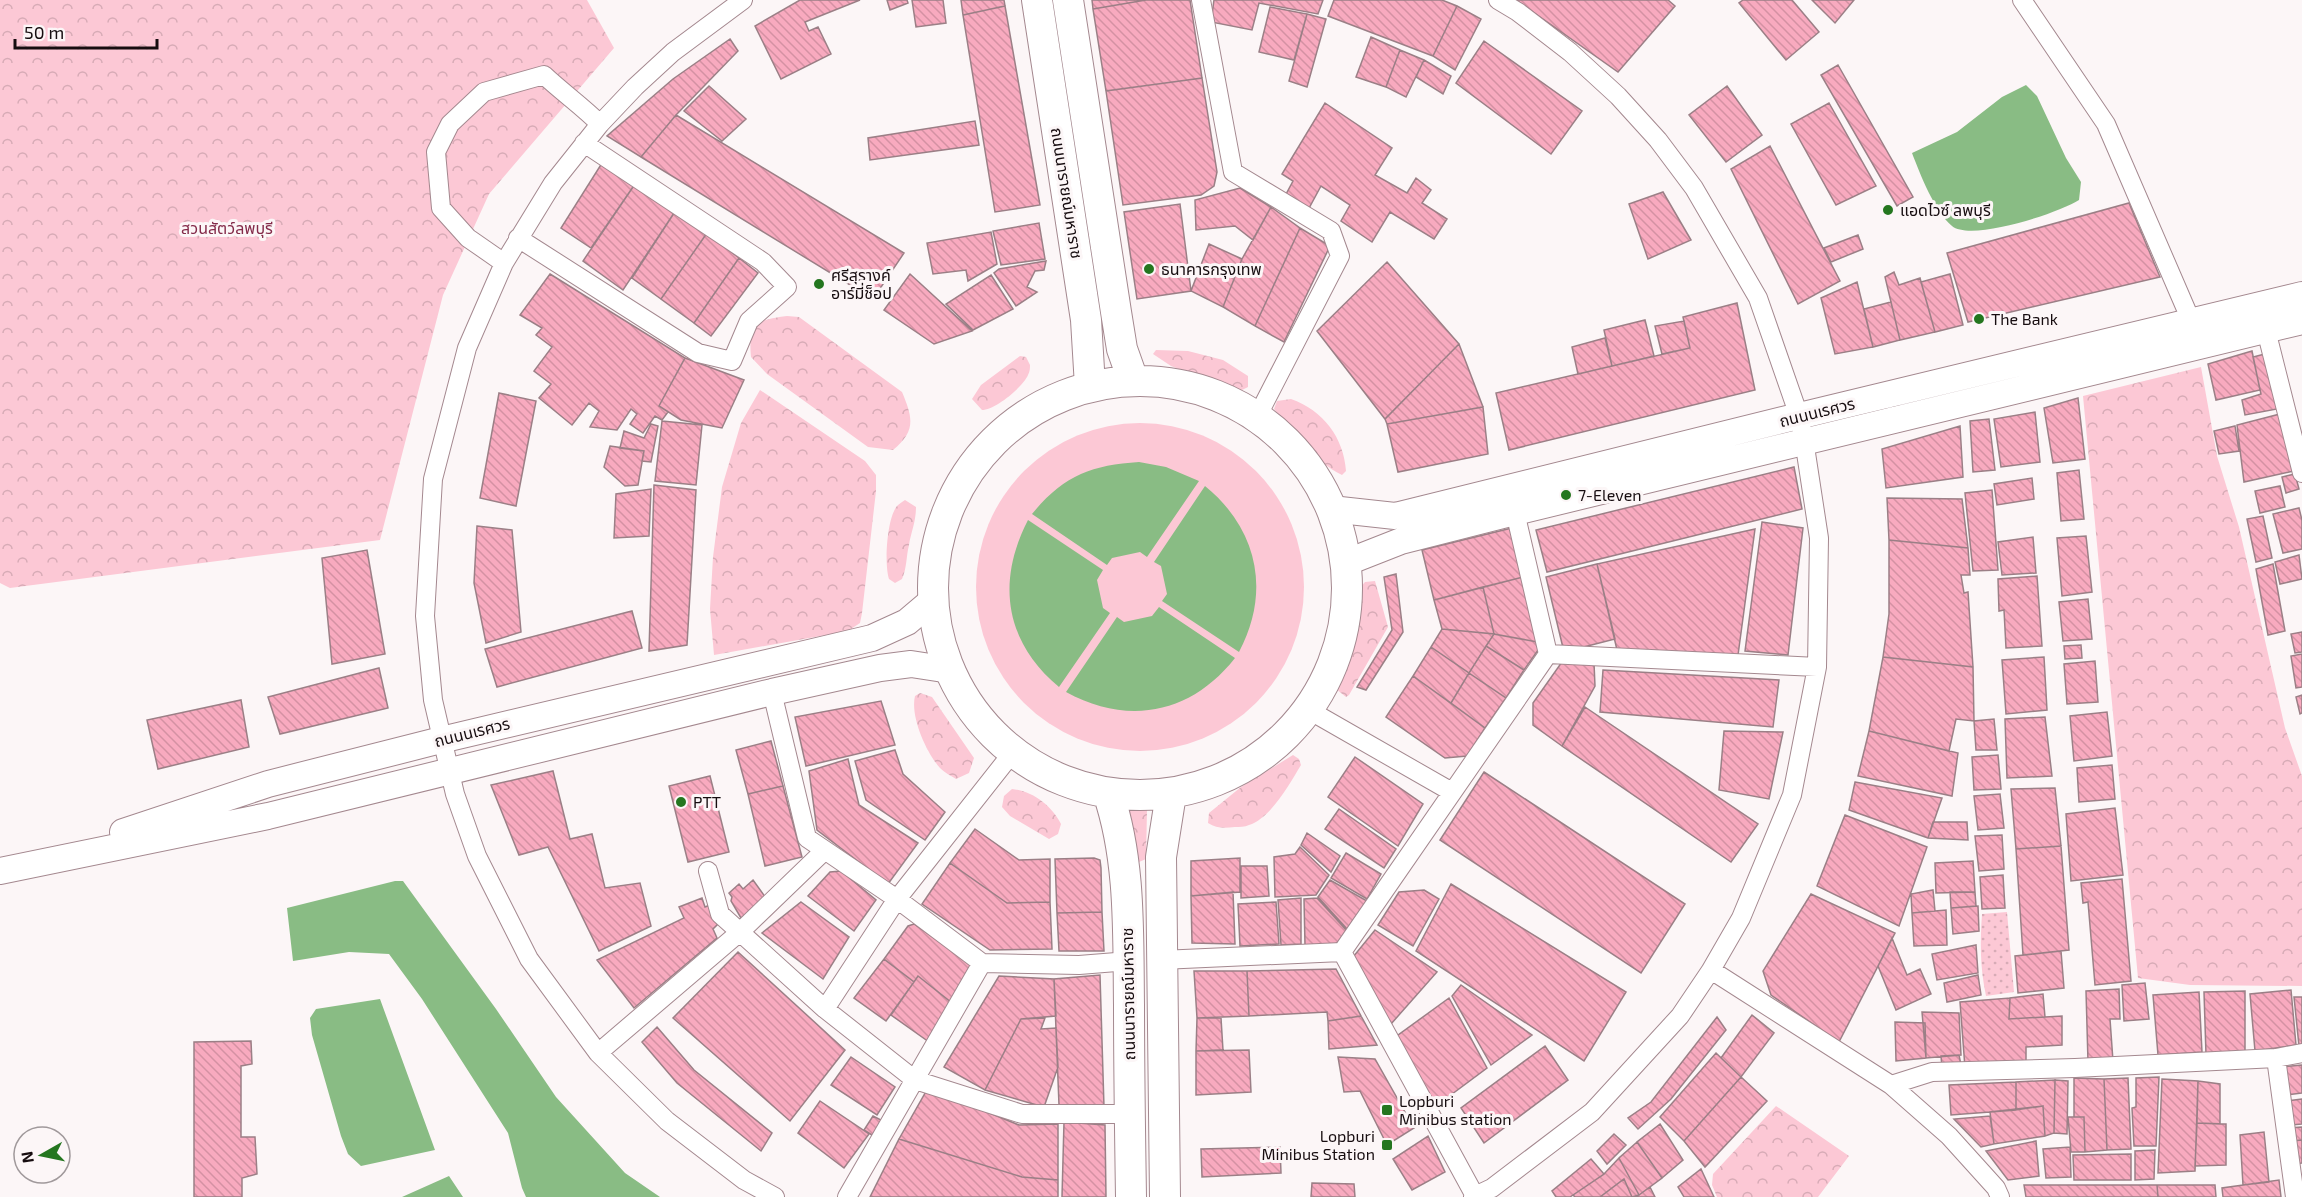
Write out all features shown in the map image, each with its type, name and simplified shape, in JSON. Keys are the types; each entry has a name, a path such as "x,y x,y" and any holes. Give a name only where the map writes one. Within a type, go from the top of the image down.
{"main road":[{"name":"ถนนนารายณ์มหาราช","path":"1037,0 1086,320 1090,386"},
{"name":"ถนนนารายณ์มหาราช","path":"1068,0 1122,349 1132,380"},
{"name":"ถนนนเรศวร","path":"1345,563 1401,541 1515,512 1802,428 2192,322 2302,295"},
{"name":"ถนนนเรศวร","path":"1331,509 1395,516 1802,428 2196,347 2302,321"},
{"path":"1132,380 1165,382 1198,388 1228,400 1257,417 1287,442 1312,473 1331,509 1340,535 1345,563 1346,607 1337,651 1319,692 1292,730 1257,760 1215,782 1171,794 1139,796 1108,793 1074,785 1042,771 1013,752 977,715 950,670 939,636 933,600 936,551 951,504 972,466 1002,433 1028,412 1058,397 1090,386 1132,380"},
{"name":"ถนนนเรศวร","path":"4,870 268,784 441,740 872,638 906,622 933,600"},
{"name":"ถนนนเรศวร","path":"4,870 268,816 772,692 880,668 911,664 950,670"},
{"name":"ถนนนารายณ์มหาราช","path":"1108,793 1117,822 1123,858 1129,961 1131,1197"},
{"name":"ถนนนารายณ์มหาราช","path":"1165,1197 1161,857 1171,794"}],"street":[{"path":"743,0 673,52 600,124 553,183 504,263 467,348 433,479 425,616 433,700 449,773 477,856 529,960 598,1053 667,1121 744,1180 775,1197"},
{"path":"1201,0 1233,172 1331,231 1340,256 1257,417"},
{"path":"1342,952 1474,1196 1492,1188 1592,1112 1680,1016 1711,970 1741,918 1792,795 1817,667 1819,538 1802,428 1758,298 1694,188 1659,140 1618,96 1570,52 1518,12 1498,0"},
{"path":"2022,0 2106,124 2192,322 2196,347"},
{"path":"504,263 468,238 441,208 436,152 450,124 484,92 544,75 564,94 583,106 600,124"},
{"path":"518,238 698,353 732,361 749,321 787,287 763,262 584,143"},
{"path":"2266,330 2302,473"},
{"path":"1342,952 1548,654 1515,512"},
{"path":"1548,654 1817,667"},
{"path":"772,692 807,838 824,851 897,899 982,963 1079,965 1129,961"},
{"path":"1307,709 1452,792"},
{"path":"825,1009 897,899 1013,752"},
{"path":"598,1053 740,932 824,851"},
{"path":"708,871 720,914 825,1009 915,1080 1022,1114 1130,1114"},
{"path":"1161,960 1342,952"},
{"path":"847,1197 982,963"},
{"path":"1711,970 1891,1085 1949,1136 1996,1188 2000,1197"},
{"path":"1891,1085 1932,1072 2075,1068 2276,1058 2302,1053"},
{"path":"2276,1058 2295,1197"}],"green space":[{"name":"สวนสัตว์ลพบุรี","path":"0,0 587,0 614,48 489,194 443,295 380,540 10,588 0,583"},
{"path":"799,317 902,392 910,424 906,437 893,450 868,447 767,374 751,357 751,337 756,326 767,319"},
{"path":"1156,350 1188,351 1223,360 1248,376 1248,387 1238,392 1171,366 1153,354"},
{"path":"1020,356 1026,357 1030,365 1025,380 1001,402 982,410 972,399 981,385"},
{"path":"2201,367 2217,456 2239,527 2285,728 2302,776 2302,986 2190,985 2138,978 2083,396"},
{"path":"760,390 865,461 876,475 862,613 860,623 848,631 714,655 710,609 713,557 722,487 741,423"},
{"path":"1291,399 1313,410 1330,427 1341,447 1344,459 1346,471 1342,475 1313,454 1274,409 1277,401"},
{"path":"1140,423 1172,426 1203,436 1231,451 1256,471 1276,496 1291,524 1301,555 1304,587 1301,619 1291,650 1276,678 1256,703 1231,723 1203,738 1172,748 1140,751 1108,748 1077,738 1049,723 1024,703 1004,678 989,650 979,619 976,587 979,555 989,524 1004,496 1024,471 1049,451 1077,436 1108,426"},
{"path":"905,500 916,507 915,517 904,575 895,583 889,579 887,572 887,541 894,512 897,506"},
{"path":"1375,581 1388,627 1346,697 1336,689 1336,679 1347,655 1356,617 1358,590 1365,582"},
{"path":"920,693 932,697 974,758 969,773 956,779 940,768 929,753 920,734 915,713 915,696"},
{"path":"1293,755 1299,759 1301,765 1279,799 1265,815 1244,827 1221,828 1208,823 1209,813 1241,787"},
{"path":"1012,789 1020,790 1041,800 1061,824 1058,834 1049,839 1010,816 1002,807 1004,796"},
{"path":"1138,804 1147,810 1146,859 1139,862 1132,855 1124,813"},
{"path":"2007,912 2014,992 1986,996 1981,955 1982,914"},
{"path":"1776,1106 1849,1156 1818,1197 1717,1197 1712,1185 1713,1174"}],"shaded area":[{"path":"2026,85 2037,96 2066,158 2081,182 2079,200 2053,212 2015,224 1977,231 1962,230 1952,226 1934,202 1912,153 1957,132 2002,97"},
{"path":"1139,462 1166,467 1199,481 1147,557 1140,552 1112,558 1107,565 1032,514 1055,490 1079,475 1106,466"},
{"path":"1205,486 1223,503 1237,522 1254,563 1255,607 1239,652 1162,601 1167,594 1161,566 1154,562"},
{"path":"1028,520 1103,570 1097,580 1103,608 1110,613 1059,687 1027,651 1017,631 1011,610 1012,566 1018,543"},
{"path":"1159,607 1235,658 1218,677 1199,692 1157,709 1135,711 1112,709 1089,703 1066,692 1117,617 1124,622 1152,616"},
{"path":"395,881 403,881 496,1009 556,1097 625,1173 660,1197 526,1197 508,1133 422,999 389,954 349,952 293,961 287,908"},
{"path":"380,999 435,1150 361,1166 348,1154 341,1136 312,1035 310,1018 316,1009"},
{"path":"449,1176 463,1197 402,1197"}],"building":[{"path":"800,0 860,0 805,22 809,31 818,27 831,54 781,79 755,26"},
{"path":"887,0 907,0 908,3 890,10"},
{"path":"912,0 943,0 946,23 916,27"},
{"path":"961,0 1004,0 1005,6 963,15"},
{"path":"1092,0 1146,0 1093,9"},
{"path":"1146,0 1190,0 1202,78 1106,91 1093,9"},
{"path":"1214,0 1323,0 1318,14 1259,3 1252,30 1211,22"},
{"path":"1334,0 1442,0 1457,6 1433,56 1328,16"},
{"path":"1516,0 1668,0 1675,6 1618,72"},
{"path":"1743,0 1792,0 1819,32 1786,60 1739,3"},
{"path":"1812,0 1854,0 1835,23"},
{"path":"1005,6 1040,205 995,212 963,15"},
{"path":"1457,6 1481,19 1455,70 1433,56"},
{"path":"1270,7 1307,14 1294,60 1259,52"},
{"path":"1307,14 1326,19 1307,87 1289,81"},
{"path":"1371,37 1400,50 1386,87 1356,77"},
{"path":"730,39 738,51 676,115 641,157 607,136 673,79"},
{"path":"1484,41 1582,111 1551,154 1456,83"},
{"path":"1400,50 1424,60 1406,97 1386,87"},
{"path":"1424,60 1451,76 1443,94 1416,77"},
{"path":"1838,65 1913,197 1897,206 1821,75"},
{"path":"1202,78 1217,172 1214,186 1201,195 1123,205 1106,91"},
{"path":"709,86 746,119 722,141 684,111"},
{"path":"1727,86 1762,135 1726,162 1689,115"},
{"path":"1325,103 1392,148 1375,175 1407,193 1416,178 1431,190 1422,203 1447,219 1434,239 1390,212 1372,242 1341,221 1350,205 1321,186 1308,210 1284,198 1293,181 1282,174"},
{"path":"1829,103 1876,186 1836,205 1791,124"},
{"path":"676,115 904,253 873,299 641,157"},
{"path":"975,121 979,145 870,160 868,138"},
{"path":"1770,146 1840,281 1798,304 1731,169"},
{"path":"602,163 635,184 591,248 561,228"},
{"path":"635,184 676,210 623,290 583,261"},
{"path":"1240,188 1271,207 1253,240 1235,226 1196,230 1195,200"},
{"path":"1663,192 1691,240 1648,259 1629,204"},
{"path":"2129,203 2160,277 1968,322 1947,253"},
{"path":"1180,204 1191,291 1137,299 1124,212"},
{"path":"1271,207 1300,228 1255,326 1223,307 1242,259"},
{"path":"676,210 707,233 661,299 632,278"},
{"path":"1039,223 1045,259 1001,265 993,231"},
{"path":"1300,228 1330,246 1284,342 1255,326"},
{"path":"991,232 997,264 968,281 966,270 933,274 927,243"},
{"path":"707,233 739,258 694,323 661,299"},
{"path":"1858,235 1863,249 1831,262 1824,248"},
{"path":"1209,244 1242,259 1223,307 1191,291"},
{"path":"739,258 758,273 711,336 694,323"},
{"path":"1046,261 1044,270 1035,271 1027,287 1037,292 1016,306 994,273 999,269"},
{"path":"1387,262 1459,344 1385,419 1317,331"},
{"path":"1894,272 1899,285 1920,278 1935,332 1900,340 1885,277"},
{"path":"550,274 685,358 659,406 668,412 662,420 655,416 643,433 630,424 637,414 631,409 617,430 590,427 599,411 589,403 572,425 539,398 551,384 534,371 552,347 536,335 542,328 520,315"},
{"path":"910,274 972,331 934,344 884,310"},
{"path":"1950,274 1963,325 1935,332 1921,282"},
{"path":"991,275 1013,309 973,330 946,304"},
{"path":"1857,282 1873,347 1835,354 1821,298"},
{"path":"1891,302 1900,340 1873,347 1864,309"},
{"path":"1737,303 1755,390 1509,450 1496,393 1690,348 1683,317"},
{"path":"1645,320 1654,356 1612,366 1604,330"},
{"path":"1684,321 1690,348 1662,354 1655,326"},
{"path":"1605,338 1612,366 1578,374 1572,347"},
{"path":"1459,344 1483,407 1387,424 1385,419"},
{"path":"2252,351 2260,390 2216,400 2208,364"},
{"path":"2265,354 2277,409 2245,415 2242,400 2261,394 2253,357"},
{"path":"685,358 744,380 722,428 681,420 659,406"},
{"path":"499,393 536,401 516,506 480,498"},
{"path":"2078,398 2085,459 2053,463 2044,408"},
{"path":"1483,407 1488,454 1398,472 1387,424"},
{"path":"2035,412 2040,462 2001,467 1994,419"},
{"path":"2280,414 2294,471 2244,482 2237,425"},
{"path":"1989,419 1995,470 1973,472 1970,421"},
{"path":"662,421 702,425 696,485 655,481"},
{"path":"651,424 658,426 651,462 642,461 644,451 620,448 624,431 644,438"},
{"path":"1960,426 1963,477 1886,488 1882,449"},
{"path":"2235,426 2239,451 2219,454 2214,431"},
{"path":"610,446 644,451 638,485 625,486 604,467"},
{"path":"1794,467 1802,509 1547,572 1536,530"},
{"path":"2079,470 2084,519 2061,521 2057,473"},
{"path":"2295,474 2299,489 2286,493 2282,477"},
{"path":"2032,478 2034,499 1997,505 1994,484"},
{"path":"654,485 696,490 687,645 649,651"},
{"path":"2280,486 2285,507 2260,513 2255,491"},
{"path":"651,489 649,536 614,538 616,494"},
{"path":"1992,490 1998,570 1973,571 1965,493"},
{"path":"1887,498 1962,499 1968,548 1889,540"},
{"path":"2299,508 2302,520 2302,549 2283,553 2273,514"},
{"path":"2263,516 2272,558 2256,562 2247,519"},
{"path":"1762,522 1803,528 1788,655 1745,651"},
{"path":"477,526 512,530 521,632 486,643 474,583"},
{"path":"1516,527 1527,576 1434,600 1422,550"},
{"path":"1755,529 1738,655 1617,650 1597,564"},
{"path":"2086,536 2092,592 2062,596 2057,538"},
{"path":"2033,537 2036,573 2002,575 1998,542"},
{"path":"1889,540 1968,548 1970,575 1961,575 1964,593 1968,592 1973,667 1883,657 1889,614"},
{"path":"367,550 385,654 332,664 322,558"},
{"path":"2299,555 2302,579 2280,584 2275,562"},
{"path":"1597,564 1615,639 1564,652 1546,577"},
{"path":"2273,564 2285,631 2268,635 2256,569"},
{"path":"1396,574 1403,632 1366,690 1357,687 1392,630 1384,577"},
{"path":"1527,576 1543,643 1494,634 1483,587"},
{"path":"2037,576 2042,646 2006,648 2004,610 1999,611 1998,579"},
{"path":"1483,587 1494,634 1442,629 1434,600"},
{"path":"2088,599 2092,639 2063,641 2059,602"},
{"path":"632,611 642,648 497,687 485,649"},
{"path":"1442,629 1494,634 1469,673 1431,647"},
{"path":"2302,632 2302,652 2295,653 2291,634"},
{"path":"1494,634 1543,643 1524,670 1486,646"},
{"path":"2081,645 2082,658 2065,659 2064,646"},
{"path":"1486,646 1524,670 1506,698 1469,673"},
{"path":"1431,647 1469,673 1451,703 1413,676"},
{"path":"2302,654 2302,687 2296,688 2291,656"},
{"path":"1883,657 1973,667 1974,721 1956,719 1949,751 1869,731"},
{"path":"2044,657 2047,710 2006,714 2002,660"},
{"path":"1564,659 1594,663 1595,686 1562,746 1533,725 1533,703"},
{"path":"2095,661 2098,702 2067,704 2064,664"},
{"path":"379,668 388,708 280,734 268,697"},
{"path":"1603,670 1779,680 1773,727 1600,712"},
{"path":"1469,673 1506,698 1485,728 1451,703"},
{"path":"1413,676 1485,728 1467,756 1445,758 1386,717"},
{"path":"2302,695 2302,713 2300,714 2296,697"},
{"path":"241,700 249,747 158,769 147,720"},
{"path":"881,701 895,745 806,766 795,717"},
{"path":"1585,707 1758,824 1731,862 1562,746"},
{"path":"2107,712 2112,756 2074,761 2070,716"},
{"path":"2045,717 2052,776 2007,778 2005,719"},
{"path":"1994,719 1997,750 1976,750 1974,721"},
{"path":"1724,731 1783,732 1769,799 1719,790"},
{"path":"1869,731 1958,753 1952,796 1858,776"},
{"path":"771,741 783,786 748,794 736,750"},
{"path":"895,750 903,774 945,812 925,840 866,800 855,761"},
{"path":"1998,755 2001,789 1974,790 1972,757"},
{"path":"1355,757 1423,804 1398,846 1328,797"},
{"path":"848,759 859,805 918,843 888,884 817,830 809,771"},
{"path":"2112,765 2115,799 2079,802 2077,768"},
{"path":"553,771 570,839 592,834 605,888 640,883 651,926 599,951 548,847 519,855 491,785"},
{"path":"1484,772 1685,904 1641,973 1440,840"},
{"path":"710,776 729,852 688,862 669,786"},
{"path":"1855,782 1942,798 1928,838 1849,810"},
{"path":"783,786 802,857 765,866 748,794"},
{"path":"2055,788 2061,846 2016,849 2011,789"},
{"path":"2000,794 2004,828 1978,830 1974,796"},
{"path":"2115,808 2123,875 2071,881 2066,814"},
{"path":"1339,809 1396,849 1384,868 1325,829"},
{"path":"1845,815 1927,847 1899,926 1817,886"},
{"path":"1933,822 1967,822 1968,840 1928,838"},
{"path":"975,829 1019,860 1050,859 1050,902 1007,903 950,863"},
{"path":"1307,833 1340,856 1331,872 1301,845"},
{"path":"2002,835 2004,869 1979,871 1975,836"},
{"path":"2061,846 2069,950 2023,955 2016,849"},
{"path":"1300,847 1329,875 1316,895 1275,897 1274,857 1295,854"},
{"path":"1346,853 1381,874 1367,899 1331,878"},
{"path":"1094,858 1100,860 1102,912 1057,913 1055,859"},
{"path":"1240,858 1240,892 1191,896 1191,861"},
{"path":"1973,861 1975,892 1936,893 1935,863"},
{"path":"950,863 1007,903 1050,902 1052,949 990,950 922,904"},
{"path":"1241,866 1267,866 1269,896 1241,898"},
{"path":"841,871 876,900 854,931 808,896 830,872"},
{"path":"2003,875 2005,908 1982,909 1980,877"},
{"path":"2122,879 2131,981 2095,985 2088,902 2083,903 2081,883"},
{"path":"753,880 766,898 741,918 729,893 739,884 743,889"},
{"path":"1330,880 1367,901 1348,930 1318,897"},
{"path":"1451,884 1626,992 1584,1061 1416,951"},
{"path":"1424,890 1439,899 1413,946 1378,925 1399,892"},
{"path":"1933,890 1935,911 1912,913 1911,894"},
{"path":"1233,892 1235,944 1192,943 1191,896"},
{"path":"1950,892 1975,892 1976,906 1951,908"},
{"path":"1811,894 1895,933 1839,1042 1771,995 1763,971"},
{"path":"702,898 705,907 710,905 719,923 713,929 717,938 634,1008 597,960 684,918 679,907"},
{"path":"1301,898 1301,944 1281,945 1278,900"},
{"path":"1317,898 1348,932 1337,943 1326,948 1305,945 1304,899"},
{"path":"801,902 849,937 823,979 762,933"},
{"path":"1276,902 1279,944 1240,946 1238,904"},
{"path":"1978,906 1979,931 1953,934 1951,908"},
{"path":"1946,910 1947,945 1914,946 1912,913"},
{"path":"1102,912 1104,951 1059,951 1057,913"},
{"path":"914,924 970,963 972,974 952,1003 918,976 914,982 884,959 908,926"},
{"path":"1375,930 1437,972 1391,1024 1353,957"},
{"path":"1892,938 1907,975 1920,969 1931,994 1896,1010 1878,966"},
{"path":"1976,945 1978,973 1937,980 1932,954"},
{"path":"2061,951 2064,988 2018,993 2015,956"},
{"path":"738,952 845,1050 790,1121 673,1018"},
{"path":"884,959 914,982 886,1021 854,998"},
{"path":"1336,969 1361,1016 1328,1021 1327,1012 1249,1016 1247,971"},
{"path":"1194,971 1247,971 1249,1016 1197,1018"},
{"path":"1100,975 1104,1107 1059,1105 1054,979"},
{"path":"1978,975 1981,995 1947,1002 1944,983"},
{"path":"918,976 952,1003 929,1042 891,1015"},
{"path":"999,976 1054,979 1056,1016 1021,1019 985,1090 944,1067"},
{"path":"2145,983 2149,1019 2124,1021 2122,985"},
{"path":"1461,985 1532,1035 1491,1065 1452,996"},
{"path":"2119,989 2120,1019 2110,1019 2113,1061 2088,1062 2086,991"},
{"path":"2291,990 2296,1045 2255,1051 2250,994"},
{"path":"2245,991 2245,1054 2206,1055 2204,992"},
{"path":"2199,992 2202,1052 2158,1055 2153,995"},
{"path":"2043,994 2045,1017 2009,1019 2010,998"},
{"path":"2294,997 2302,997 2302,1045 2299,1046"},
{"path":"1449,998 1487,1068 1436,1106 1394,1038"},
{"path":"2010,998 2009,1019 2062,1016 2062,1045 2026,1047 2026,1067 1965,1068 1960,1002"},
{"path":"1922,1012 1959,1013 1961,1055 1926,1058"},
{"path":"1752,1015 1774,1033 1741,1077 1721,1058"},
{"path":"1361,1016 1377,1045 1329,1049 1328,1021"},
{"path":"1717,1017 1726,1030 1671,1099 1638,1129 1628,1118 1651,1102"},
{"path":"1045,1018 1041,1029 1056,1028 1058,1067 1044,1107 985,1090 1021,1019"},
{"path":"1197,1018 1221,1018 1223,1050 1196,1051"},
{"path":"1895,1022 1925,1023 1926,1058 1896,1061"},
{"path":"657,1027 694,1070 772,1133 761,1151 677,1083 642,1042"},
{"path":"251,1041 252,1064 241,1066 241,1137 255,1137 257,1174 242,1178 242,1197 194,1197 194,1042"},
{"path":"1545,1046 1568,1080 1484,1143 1461,1108"},
{"path":"1249,1050 1251,1092 1196,1095 1196,1051"},
{"path":"1716,1053 1741,1077 1684,1141 1660,1117"},
{"path":"1959,1055 1961,1065 1942,1068 1941,1056"},
{"path":"851,1057 895,1087 877,1115 831,1085"},
{"name":"Lopburi Minibus station","path":"1338,1057 1375,1059 1414,1128 1387,1145 1360,1091 1344,1092"},
{"path":"2302,1065 2302,1093 2286,1095 2282,1067"},
{"path":"1741,1077 1767,1101 1705,1167 1684,1141"},
{"path":"2159,1077 2156,1146 2134,1146 2132,1108 2136,1107 2136,1078"},
{"path":"2074,1078 2104,1079 2107,1150 2085,1152 2084,1117 2074,1117"},
{"path":"2128,1078 2131,1149 2107,1150 2104,1079"},
{"path":"2162,1079 2198,1081 2195,1171 2158,1173"},
{"path":"2055,1080 2054,1133 2045,1136 2043,1106 2016,1110 2016,1082"},
{"path":"2055,1080 2068,1081 2067,1134 2054,1133"},
{"path":"2198,1081 2220,1084 2220,1124 2197,1123"},
{"path":"2016,1082 2016,1110 1951,1115 1949,1085"},
{"path":"928,1088 1019,1125 1058,1124 1058,1180 1022,1177 899,1139"},
{"path":"2302,1099 2302,1124 2291,1125 2287,1101"},
{"path":"820,1101 869,1134 844,1168 798,1133"},
{"path":"2043,1106 2045,1136 1994,1144 1990,1112"},
{"path":"873,1116 883,1121 875,1137 864,1130"},
{"path":"1990,1116 1994,1144 1981,1147 1954,1119"},
{"path":"2068,1117 2084,1117 2085,1152 2071,1152"},
{"path":"1064,1122 1105,1125 1106,1197 1062,1197"},
{"path":"2197,1123 2226,1124 2226,1165 2195,1166"},
{"path":"1660,1124 1683,1160 1662,1178 1637,1142"},
{"path":"2302,1127 2302,1140 2291,1141 2289,1128"},
{"path":"2264,1132 2269,1182 2243,1185 2240,1135"},
{"path":"1614,1134 1626,1145 1607,1164 1597,1151"},
{"path":"1428,1136 1445,1172 1412,1190 1393,1159"},
{"path":"899,1139 1022,1177 1058,1180 1058,1197 870,1197"},
{"path":"2302,1140 2302,1163 2295,1164 2291,1141"},
{"path":"2036,1141 2039,1176 2008,1180 1986,1151"},
{"path":"1637,1142 1662,1178 1639,1195 1619,1158"},
{"path":"1280,1147 1281,1173 1202,1177 1201,1149"},
{"path":"2070,1147 2071,1177 2046,1178 2043,1149"},
{"path":"2155,1150 2154,1179 2135,1180 2135,1151"},
{"path":"2131,1154 2131,1180 2074,1180 2073,1155"},
{"path":"1619,1158 1639,1195 1632,1197 1624,1179 1600,1197 1575,1197 1573,1195 1604,1174"},
{"path":"1591,1159 1604,1174 1570,1197 1556,1197 1552,1191"},
{"path":"1701,1169 1714,1197 1684,1197 1678,1187"},
{"path":"1624,1179 1632,1197 1600,1197"},
{"path":"2279,1180 2281,1197 2223,1197 2222,1188"},
{"path":"1312,1183 1354,1184 1355,1197 1311,1197"},
{"path":"2024,1185 2157,1185 2158,1197 2026,1197"},
{"path":"2157,1185 2215,1185 2216,1197 2158,1197"},
{"path":"1650,1187 1655,1197 1636,1197 1639,1195"}],"place":[{"name":"แอดไวซ์ ลพบุรี","path":"1888,210"},
{"name":"ธนาคารกรุงเทพ","path":"1149,269"},
{"name":"ศรีสุรางค์ อาร์มี่ช็อป","path":"819,284"},
{"name":"The Bank","path":"1979,319"},
{"name":"7-Eleven","path":"1566,495"},
{"name":"PTT","path":"681,802"},
{"name":"Lopburi Minibus station","path":"1387,1110"},
{"name":"Lopburi Minibus Station","path":"1387,1145"}]}
